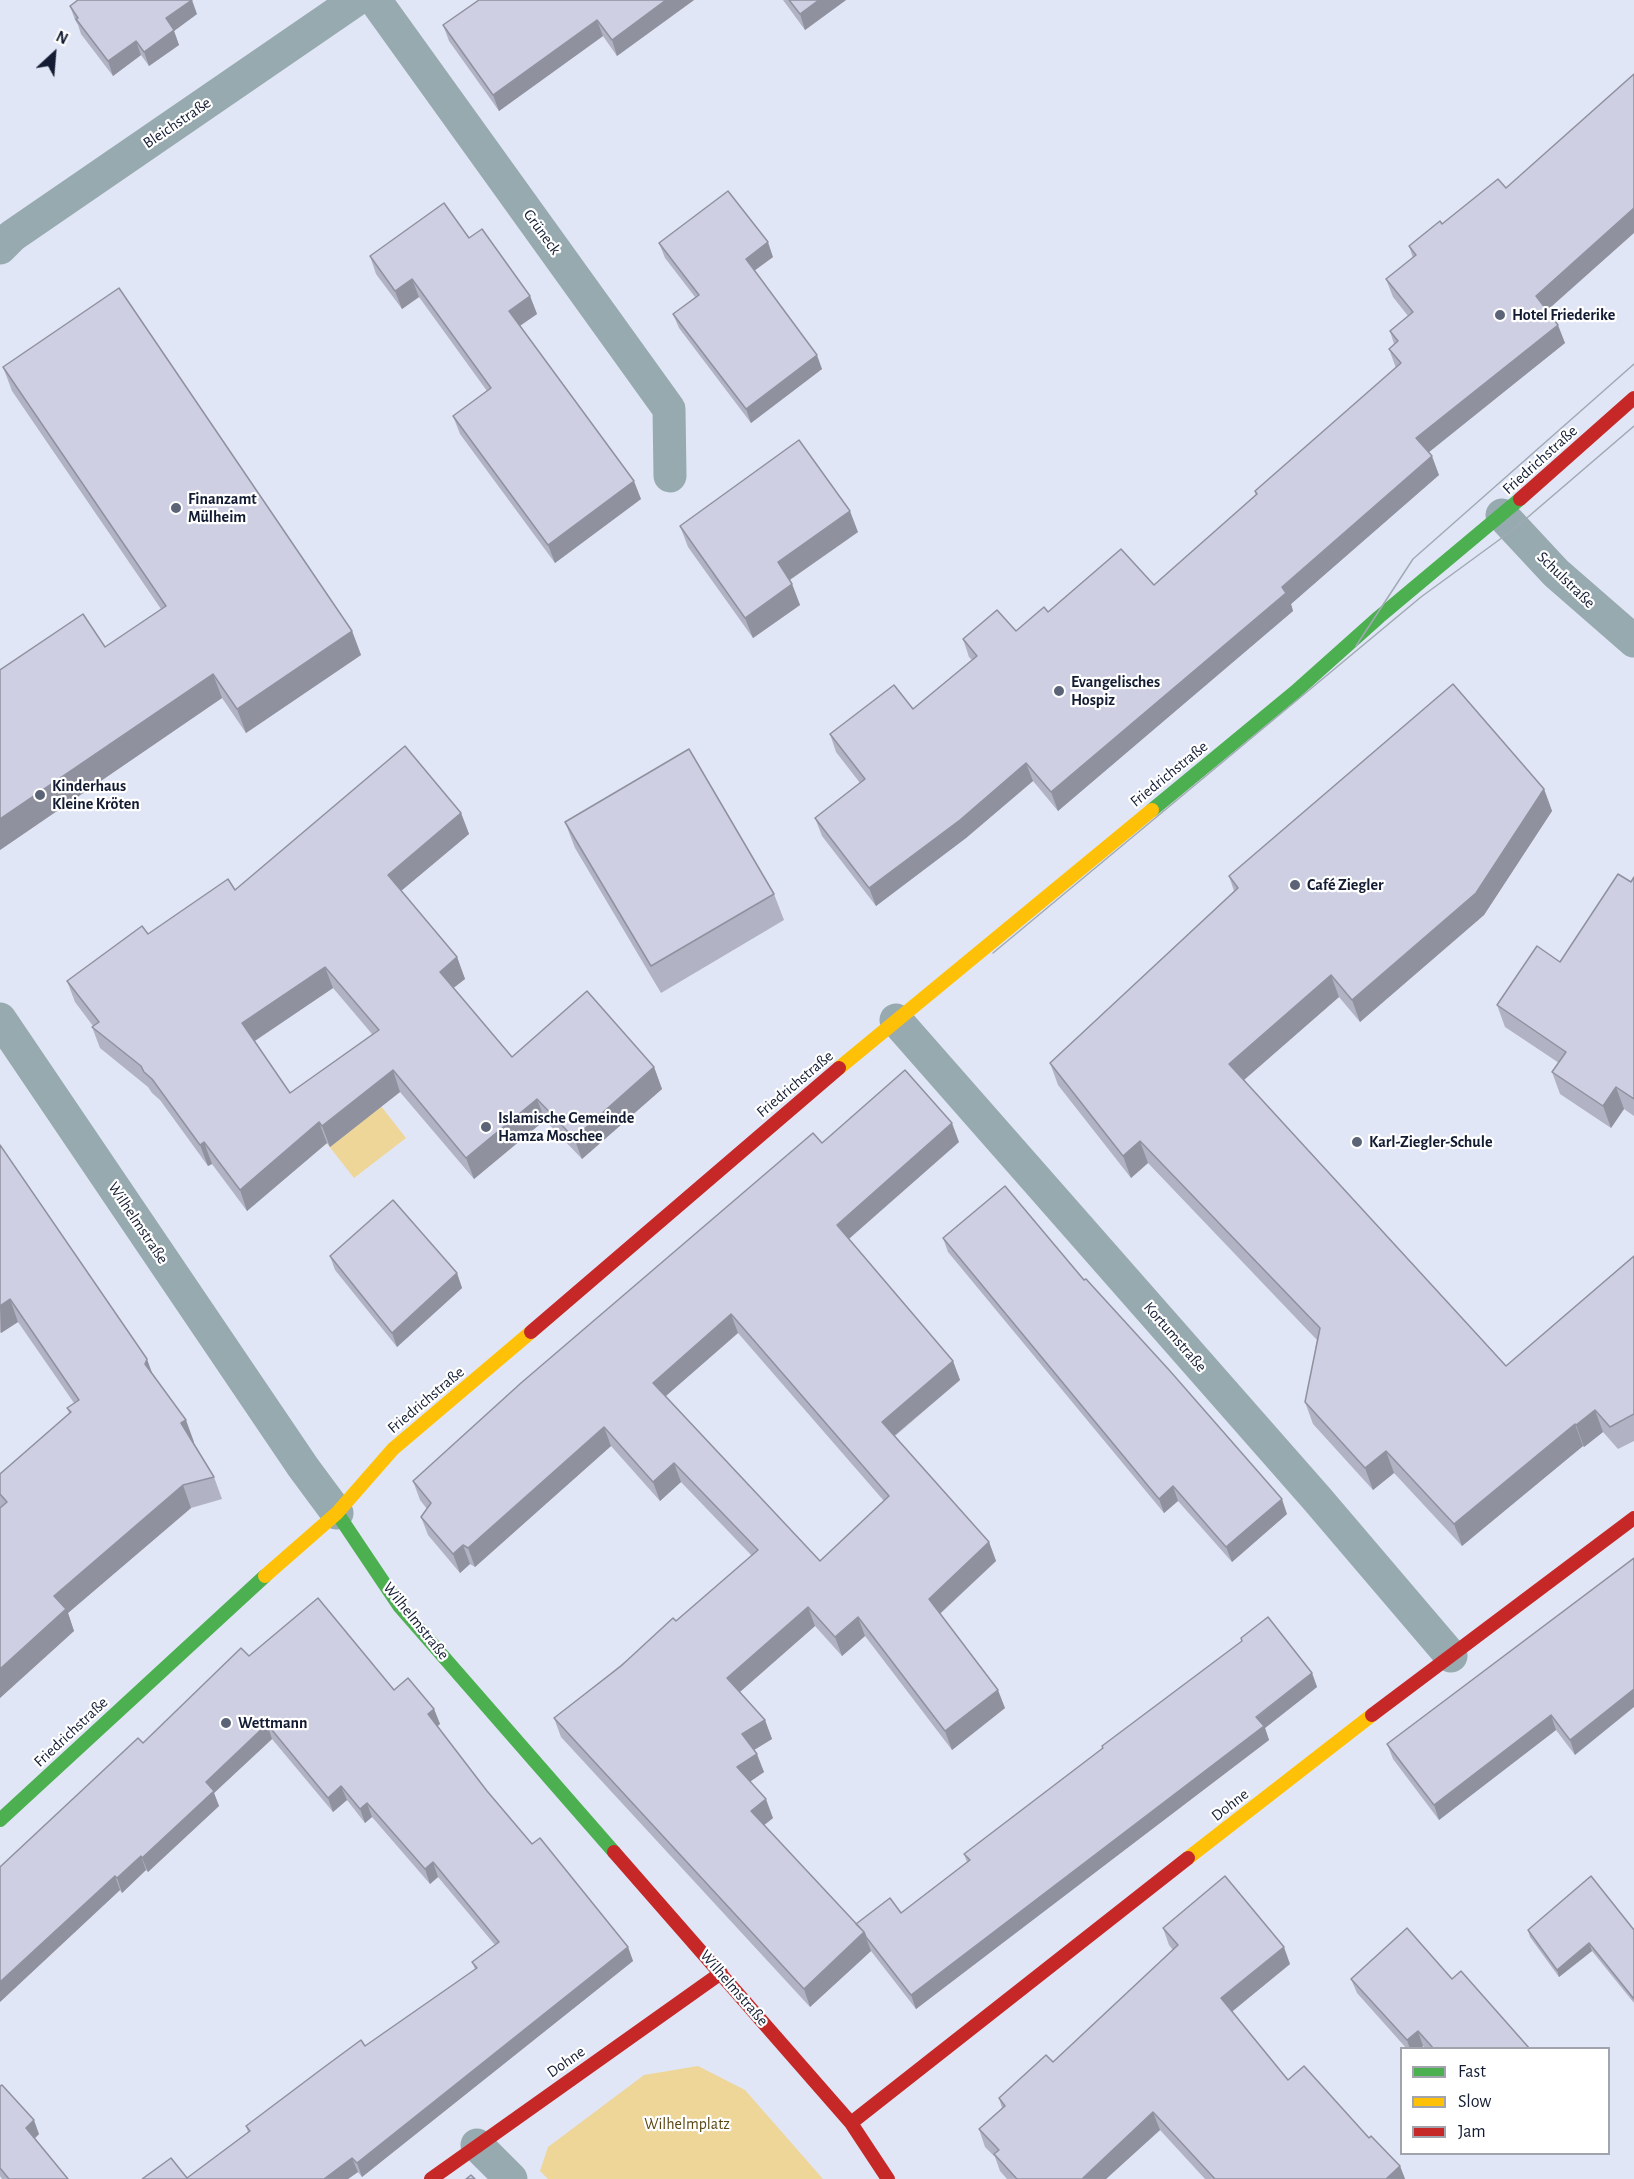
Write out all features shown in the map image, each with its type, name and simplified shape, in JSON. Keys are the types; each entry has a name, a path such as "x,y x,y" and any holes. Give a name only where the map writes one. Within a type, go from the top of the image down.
{"main road":[{"name":"Friedrichstraße","path":"0,1820 277,1565 337,1513 393,1449 896,1020 1295,692 1379,617 1502,515 1634,398"},
{"name":"Wilhelmstraße","path":"337,1513 400,1607 851,2123 888,2179"},
{"name":"Dohne","path":"851,2123 1324,1752 1634,1518"},
{"name":"Dohne","path":"431,2179 721,1973"}],"street":[{"name":"Bleichstraße","path":"0,248 12,236 356,0"},
{"name":"Grüneck","path":"375,0 669,409 670,477"},
{"name":"Schulstraße","path":"1502,515 1556,573 1634,641"},
{"name":"Wilhelmstraße","path":"0,1019 303,1467 337,1513"},
{"name":"Kortumstraße","path":"896,1020 1310,1491 1451,1656"},
{"path":"477,2145 511,2179"}],"green space":[{"path":"355,1073 406,1138 354,1178 303,1113"},
{"name":"Wilhelmplatz","path":"698,2066 745,2090 823,2179 548,2179 540,2171 548,2147 644,2075"}],"building":[{"path":"78,0 192,0 166,18 174,30 144,52 136,41 108,61 76,19 78,18 70,6"},
{"path":"479,0 666,0 612,40 597,20 493,95 443,25"},
{"path":"789,0 819,0 800,14"},
{"path":"1634,74 1634,208 1536,296 1558,325 1416,438 1432,456 1282,587 1286,593 1051,792 1026,763 960,820 869,888 815,818 865,779 830,734 894,685 913,709 977,656 963,639 997,610 1016,631 1044,607 1048,612 1121,549 1154,585 1257,494 1255,491 1401,363 1389,349 1398,341 1390,331 1413,312 1386,279 1416,255 1409,246 1440,221 1442,224 1498,179 1506,188"},
{"path":"728,191 768,242 746,259 817,355 746,409 673,314 699,295 659,243"},
{"path":"444,203 469,238 482,229 530,296 509,311 634,481 548,545 453,416 491,388 412,279 395,291 370,256"},
{"name":"Finanzamt Mülheim","path":"119,288 352,631 237,709 213,674 0,819 0,670 83,614 105,647 166,606 3,367"},
{"path":"799,440 850,511 778,562 792,584 745,618 680,526"},
{"path":"1453,684 1544,789 1476,893 1352,1000 1331,975 1229,1064 1506,1366 1634,1256 1634,1414 1610,1427 1595,1410 1454,1524 1386,1451 1365,1468 1305,1402 1320,1328 1140,1141 1123,1156 1050,1063 1238,888 1229,876"},
{"path":"405,746 461,813 388,875 457,957 440,972 512,1057 587,991 654,1067 574,1138 537,1099 466,1158 393,1070 322,1126 319,1122 240,1190 204,1142 200,1145 141,1066 92,1027 99,1022 67,981 142,926 148,934 228,879 235,890","holes":["325,967 379,1030 290,1093 242,1023"]},
{"path":"689,749 774,894 651,966 565,822"},
{"path":"1618,874 1631,882 1634,877 1634,1099 1616,1087 1603,1106 1552,1072 1566,1052 1497,1005 1537,946 1560,962"},
{"path":"905,1070 952,1123 837,1225 953,1361 882,1422 989,1542 929,1599 998,1690 945,1731 858,1617 835,1637 808,1607 727,1678 765,1720 742,1734 757,1754 737,1767 766,1799 751,1811 864,1932 804,1989 554,1718 621,1666 673,1618 676,1621 758,1550 674,1463 653,1482 604,1427 468,1548 463,1545 453,1554 421,1517 431,1503 413,1481 521,1383 813,1133 822,1143","holes":["731,1314 889,1496 820,1561 653,1383"]},
{"path":"0,1145 147,1359 145,1364 186,1420 181,1423 214,1477 183,1485 54,1596 66,1609 0,1669 0,1508 7,1502 0,1494 0,1474 71,1412 67,1408 79,1400 10,1299 0,1306"},
{"path":"1005,1186 1084,1280 1086,1279 1170,1371 1282,1499 1226,1547 1173,1486 1159,1499 943,1238"},
{"path":"393,1200 457,1273 392,1333 330,1256"},
{"path":"1634,1558 1634,1689 1570,1740 1551,1715 1434,1805 1387,1744"},
{"path":"318,1598 394,1690 408,1678 434,1709 428,1714 487,1791 532,1844 540,1838 628,1947 357,2163 352,2158 324,2179 142,2179 171,2158 187,2178 250,2131 246,2126 361,2040 365,2046 477,1968 472,1962 499,1942 433,1862 425,1869 367,1803 360,1809 341,1786 328,1798 267,1724 206,1782 214,1791 142,1858 141,1856 117,1878 115,1876 0,1982 0,1867 138,1738 143,1743 241,1648 249,1656"},
{"path":"1268,1617 1312,1673 1256,1717 1264,1726 911,1995 856,1924 890,1898 901,1913 970,1860 964,1854 1242,1641 1241,1638"},
{"path":"1225,1876 1284,1947 1221,1998 1288,2080 1304,2066 1369,2138 1371,2136 1400,2166 1386,2179 1215,2179 1153,2112 1084,2179 1017,2179 994,2154 999,2150 979,2129 1005,2106 999,2098 1046,2055 1053,2062 1178,1945 1163,1928"},
{"path":"1591,1876 1634,1930 1634,1999 1589,1943 1557,1970 1528,1930"},
{"path":"1407,1928 1452,1979 1461,1971 1528,2047 1432,2047 1418,2031 1407,2040 1351,1979"},
{"path":"2,2085 34,2120 26,2128 68,2179 9,2179 0,2168 0,2086"}],"tram line":[{"path":"1356,646 1413,559 1634,364"},
{"path":"993,953 1421,597 1514,529 1634,426"}],"traffic: fast":[{"path":"1152,810 1295,692 1379,617 1520,499"},
{"path":"337,1513 400,1607 614,1852"},
{"path":"0,1820 265,1576"}],"traffic: slow":[{"path":"839,1068 1152,810"},
{"path":"265,1576 337,1513 393,1449 531,1332"},
{"path":"1188,1858 1372,1715"}],"traffic: jam":[{"path":"1520,499 1634,398"},
{"path":"531,1332 839,1068"},
{"path":"1372,1715 1634,1518"},
{"path":"614,1852 851,2123 888,2179"},
{"path":"851,2123 1188,1858"},
{"path":"431,2179 721,1973"}],"place":[{"name":"Hotel Friederike","path":"1500,315"},
{"name":"Finanzamt Mülheim","path":"176,508"},
{"name":"Evangelisches Hospiz","path":"1059,691"},
{"name":"Kinderhaus Kleine Kröten","path":"40,795"},
{"name":"Café Ziegler","path":"1295,885"},
{"name":"Islamische Gemeinde Hamza Moschee","path":"486,1127"},
{"name":"Karl-Ziegler-Schule","path":"1357,1142"},
{"name":"Wettmann","path":"226,1723"}]}
